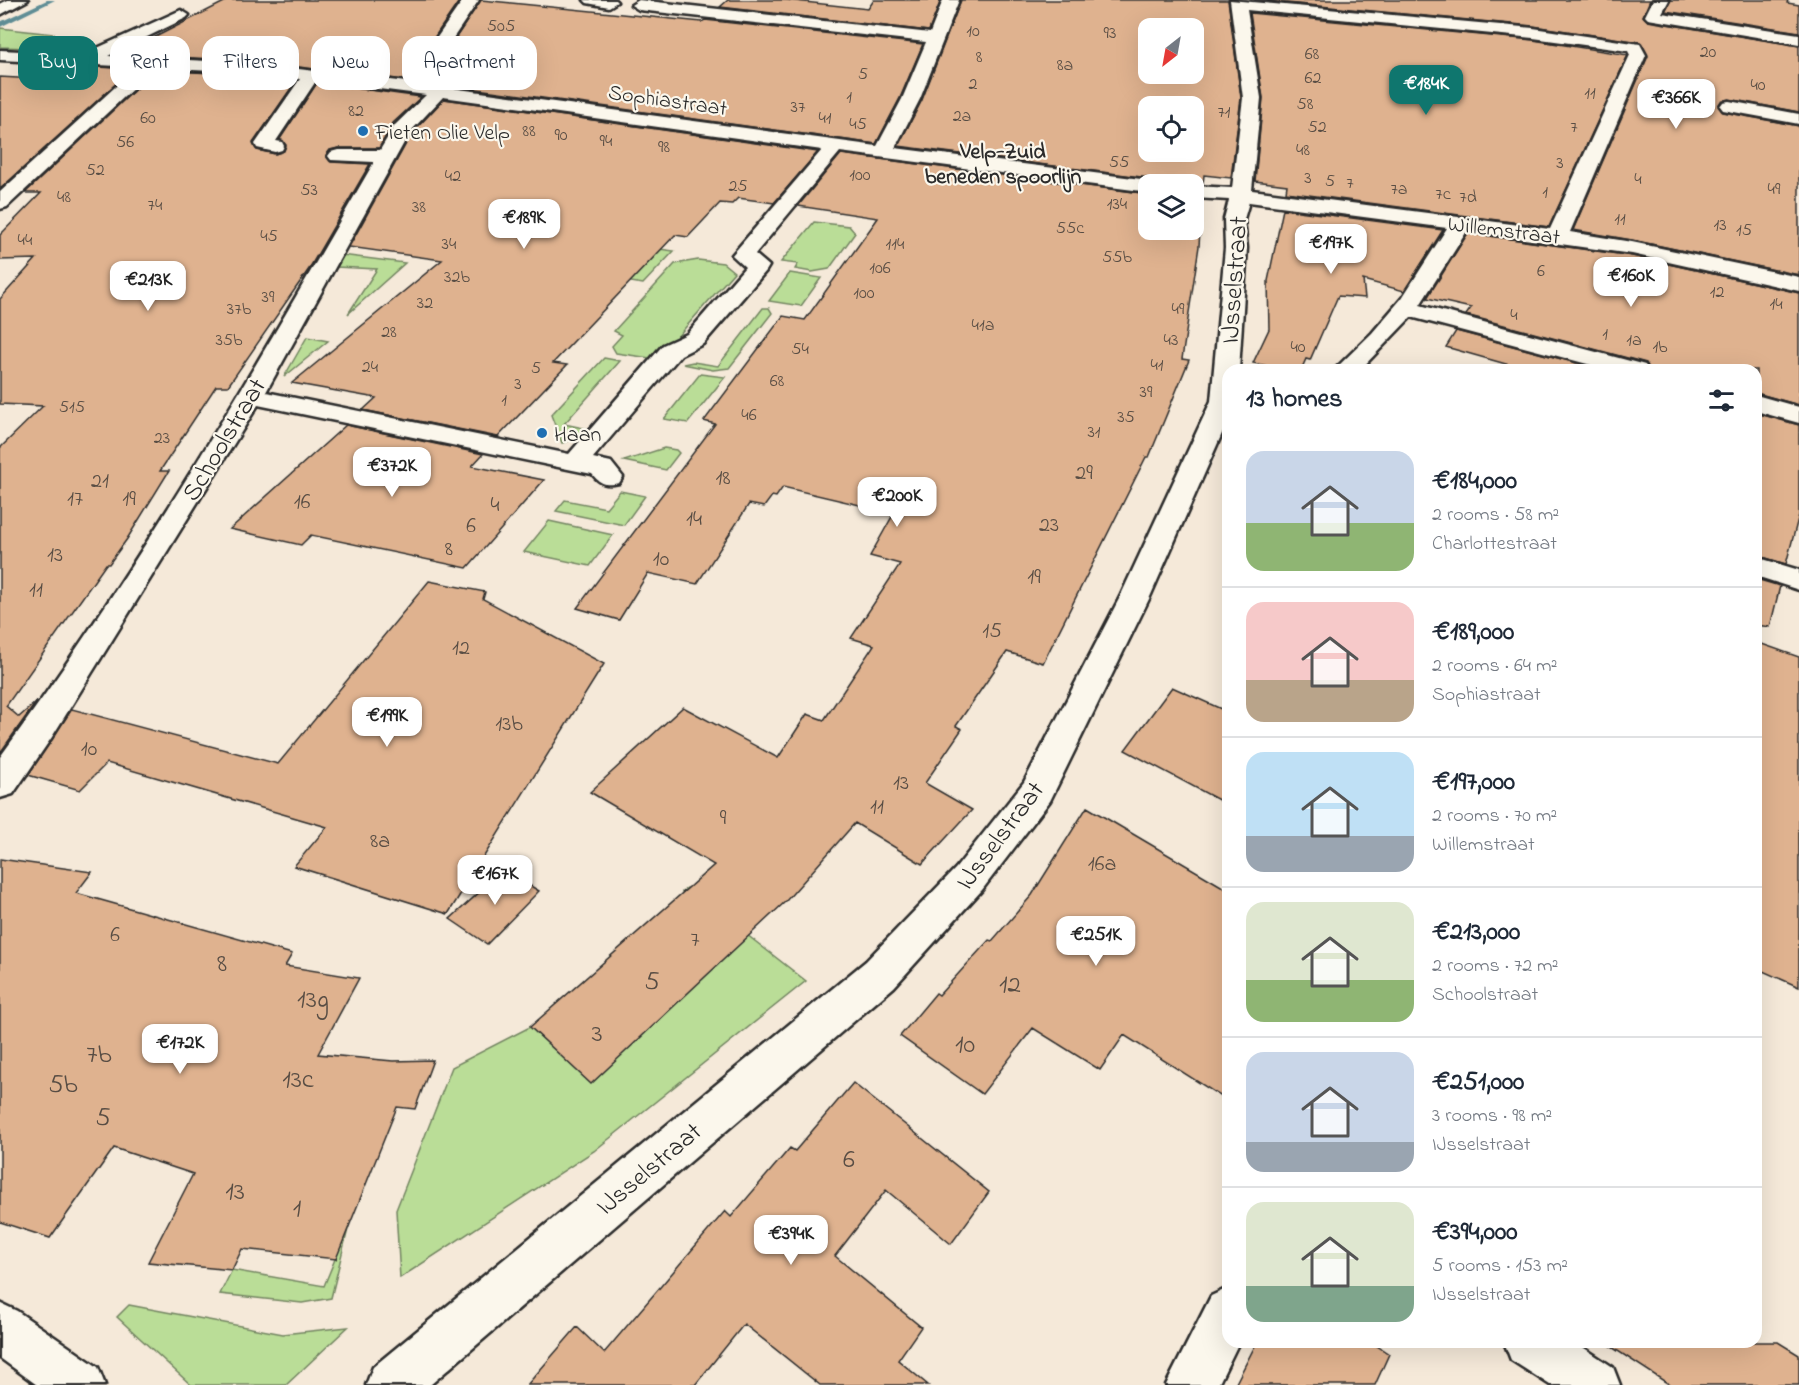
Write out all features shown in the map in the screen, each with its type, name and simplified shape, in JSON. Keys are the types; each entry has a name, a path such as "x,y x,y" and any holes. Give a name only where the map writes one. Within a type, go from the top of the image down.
{"street":[{"path":"0,10 20,0"},
{"path":"446,36 471,0"},
{"path":"592,0 609,2"},
{"path":"883,152 911,99 951,0"},
{"path":"1661,0 1653,16 1799,39"},
{"path":"1238,2 1533,33 1634,47 1638,55 1557,236"},
{"name":"IJsselstraat","path":"1228,364 1236,248 1234,219 1241,195 1252,98 1238,2"},
{"path":"639,4 696,5 935,38"},
{"path":"1468,26 1470,9"},
{"path":"98,54 181,15"},
{"name":"Sophiastraat","path":"0,55 18,56"},
{"name":"Sophiastraat","path":"190,65 249,68 311,75"},
{"path":"243,147 269,145 311,77"},
{"path":"0,202 122,90"},
{"name":"Sophiastraat","path":"432,90 835,146 1138,185"},
{"name":"Schoolstraat","path":"0,784 40,728 251,396 402,129 439,91"},
{"path":"1729,106 1799,119"},
{"path":"575,463 672,350 695,339 758,266 743,255 835,146"},
{"path":"338,156 388,156"},
{"path":"1204,193 1241,195"},
{"name":"Willemstraat","path":"1241,195 1557,236 1632,248 1799,284"},
{"path":"1353,364 1369,351 1407,309 1450,244 1460,224"},
{"path":"1407,309 1613,364"},
{"path":"251,396 601,468 609,477"},
{"path":"1762,405 1799,415"},
{"name":"IJsselstraat","path":"391,1385 880,974 969,879 1037,791 1128,612 1222,410"},
{"path":"1762,568 1799,580"},
{"path":"1191,1385 1222,1325"},
{"path":"0,1328 80,1385"},
{"path":"1538,1348 1595,1385"}],"green space":[{"path":"0,28 53,34 50,36 18,36 18,48 0,47"},
{"path":"814,222 849,226 855,233 829,269 812,272 795,269 798,264 781,262"},
{"path":"594,240 674,251 643,284 564,271"},
{"path":"341,255 405,263 348,314 377,269 336,267"},
{"path":"698,260 723,263 734,272 670,345 657,349 650,358 616,353 612,346 622,335 614,331 675,264"},
{"path":"790,273 821,278 801,306 769,301"},
{"path":"763,308 769,308 772,313 729,368 713,370 683,364 693,362 718,366"},
{"path":"307,337 328,341 284,377"},
{"path":"604,358 620,361 564,424 588,429 580,437 562,443 551,415"},
{"path":"700,374 725,377 688,423 664,419"},
{"path":"664,448 676,450 679,453 666,470 624,461"},
{"path":"620,491 645,496 624,525 556,511 565,500 606,508"},
{"path":"549,521 613,535 590,566 524,552"},
{"path":"687,888 806,981 594,1151 400,1278 396,1210 452,1067 530,1027 591,1083 743,939 682,892"},
{"path":"349,1225 331,1298 302,1303 220,1294 232,1270 324,1286"},
{"path":"129,1305 283,1334 348,1327 286,1385 191,1385 117,1317"}],"building":[{"path":"228,0 460,0 435,36 402,36 402,80 390,78 390,36 311,36 311,69 299,67 299,36 202,36 202,58 190,58 190,36 157,36"},
{"path":"481,0 702,22 705,20 923,44 900,98 876,144 484,90 537,90 537,36 457,36"},
{"path":"728,0 786,0 868,9 874,0 941,0 929,31 720,7"},
{"path":"961,0 1228,0 1241,98 1231,178 1204,174 1138,174 1138,177 898,146 922,100"},
{"path":"1254,0 1650,0 1643,16 1648,21 1799,46 1799,112 1729,99 1721,101 1718,106 1723,112 1799,126 1799,275 1573,230 1648,56 1640,42 1533,26"},
{"path":"1671,0 1788,0 1787,3 1799,5 1799,32 1665,11"},
{"path":"1250,13 1533,40 1628,55 1549,227 1286,192 1287,185 1255,181 1263,98"},
{"path":"98,67 110,68 110,89 0,189 0,77 18,78 18,90 98,90"},
{"path":"190,72 202,72 202,90 290,90 253,143 257,150 275,154 284,151 286,145 280,139 312,90 369,90 421,97 393,123 379,148 338,148 330,150 326,155 331,162 370,164 309,269 228,386 216,386 160,471 169,471 127,539 109,564 106,564 6,706 19,717 37,701 0,753 0,448 43,406 0,404 0,299 36,259 0,260 0,235 41,193 25,193 135,90 190,90"},
{"path":"444,99 818,152 774,203 738,198 732,204 720,203 688,237 675,235 553,363 567,365 498,437 363,410 376,398 292,383 442,260 349,247 412,133"},
{"path":"841,154 1138,193 1138,240 1199,240 1182,359 1189,360 1149,457 1146,457 1043,663 1007,652 956,726 962,729 925,783 972,810 922,864 855,823 786,901 591,1084 530,1027 714,865 590,792 683,707 778,758 807,714 824,720 874,645 851,638 900,564 870,556 894,513 783,487 776,497 772,496 764,507 749,504 697,584 648,573 619,620 577,608 715,424 704,421 783,316 805,320 878,218 798,206"},
{"path":"1283,209 1443,230 1404,291 1363,280 1365,298 1338,296 1310,360 1306,359 1304,364 1253,363 1269,329 1268,281"},
{"path":"1468,233 1632,256 1799,293 1799,405 1762,395 1762,364 1647,364 1466,315 1471,308 1427,298"},
{"path":"1456,331 1580,364 1506,364 1446,347"},
{"path":"1762,415 1799,425 1799,515 1786,564 1762,557"},
{"path":"346,425 483,454 472,466 544,480 467,568 311,535 301,545 230,529"},
{"path":"429,581 485,592 483,599 604,664 448,914 294,866 327,827 107,763 80,790 28,775 72,709 278,764"},
{"path":"1762,581 1780,586 1770,627 1762,626"},
{"path":"1762,644 1799,657 1799,987 1762,971"},
{"path":"1172,687 1222,709 1222,802 1125,750"},
{"path":"1087,807 1222,886 1222,1097 1124,1035 1100,1070 1033,1028 982,1094 900,1036 936,993 939,995 989,940 992,941 1032,895"},
{"path":"0,859 92,872 76,893 292,954 285,966 359,978 318,1054 393,1061 433,1060 415,1109 397,1107 336,1259 242,1249 232,1270 148,1262 193,1174 114,1148 50,1238 0,1222"},
{"path":"504,870 539,891 487,944 450,919"},
{"path":"853,1083 989,1192 951,1244 886,1190 835,1256 921,1327 898,1360 928,1385 820,1385 744,1324 695,1385 527,1385 577,1327 604,1353 725,1211 731,1217 790,1148 795,1151"},
{"path":"1762,1342 1778,1342 1799,1355 1799,1385 1670,1385 1613,1348 1762,1348"},
{"path":"1254,1348 1380,1348 1389,1354 1375,1385 1235,1385"}],"waterway":[{"path":"0,25 52,0"}],"place":[{"name":"Fieten Olie Velp","path":"363,131"},
{"name":"Haan","path":"542,433"}],"district":[{"name":"Velp-Zuid beneden spoorlijn","path":"1003,162"}]}
